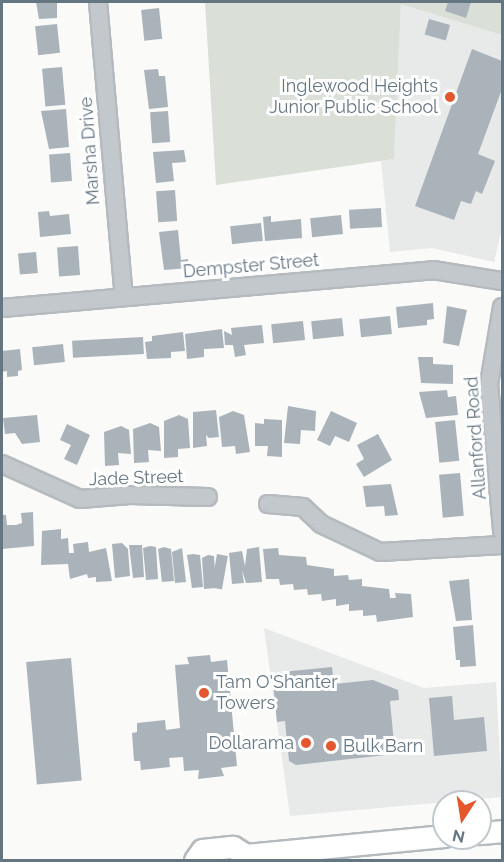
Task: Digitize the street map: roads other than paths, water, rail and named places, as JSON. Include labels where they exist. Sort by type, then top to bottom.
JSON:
[{"type":"main road","points":[[192,860],[202,850],[233,846],[245,858],[432,837]]},
{"type":"street","name":"Marsha Drive","points":[[98,2],[124,297]]},
{"type":"street","name":"Dempster Street","points":[[2,308],[433,270],[502,281]]},
{"type":"street","name":"Allanford Road","points":[[502,307],[489,384],[502,531]]},
{"type":"street","name":"Jade Street","points":[[2,464],[80,499],[130,495],[208,497]]},
{"type":"street","points":[[268,504],[303,507],[321,524],[380,552],[502,545]]},
{"type":"place","name":"Inglewood Heights Junior Public School","points":[[450,97]]},
{"type":"place","name":"Tam O'Shanter Towers","points":[[204,693]]},
{"type":"place","name":"Dollarama","points":[[306,743]]},
{"type":"place","name":"Bulk Barn","points":[[331,746]]}]
